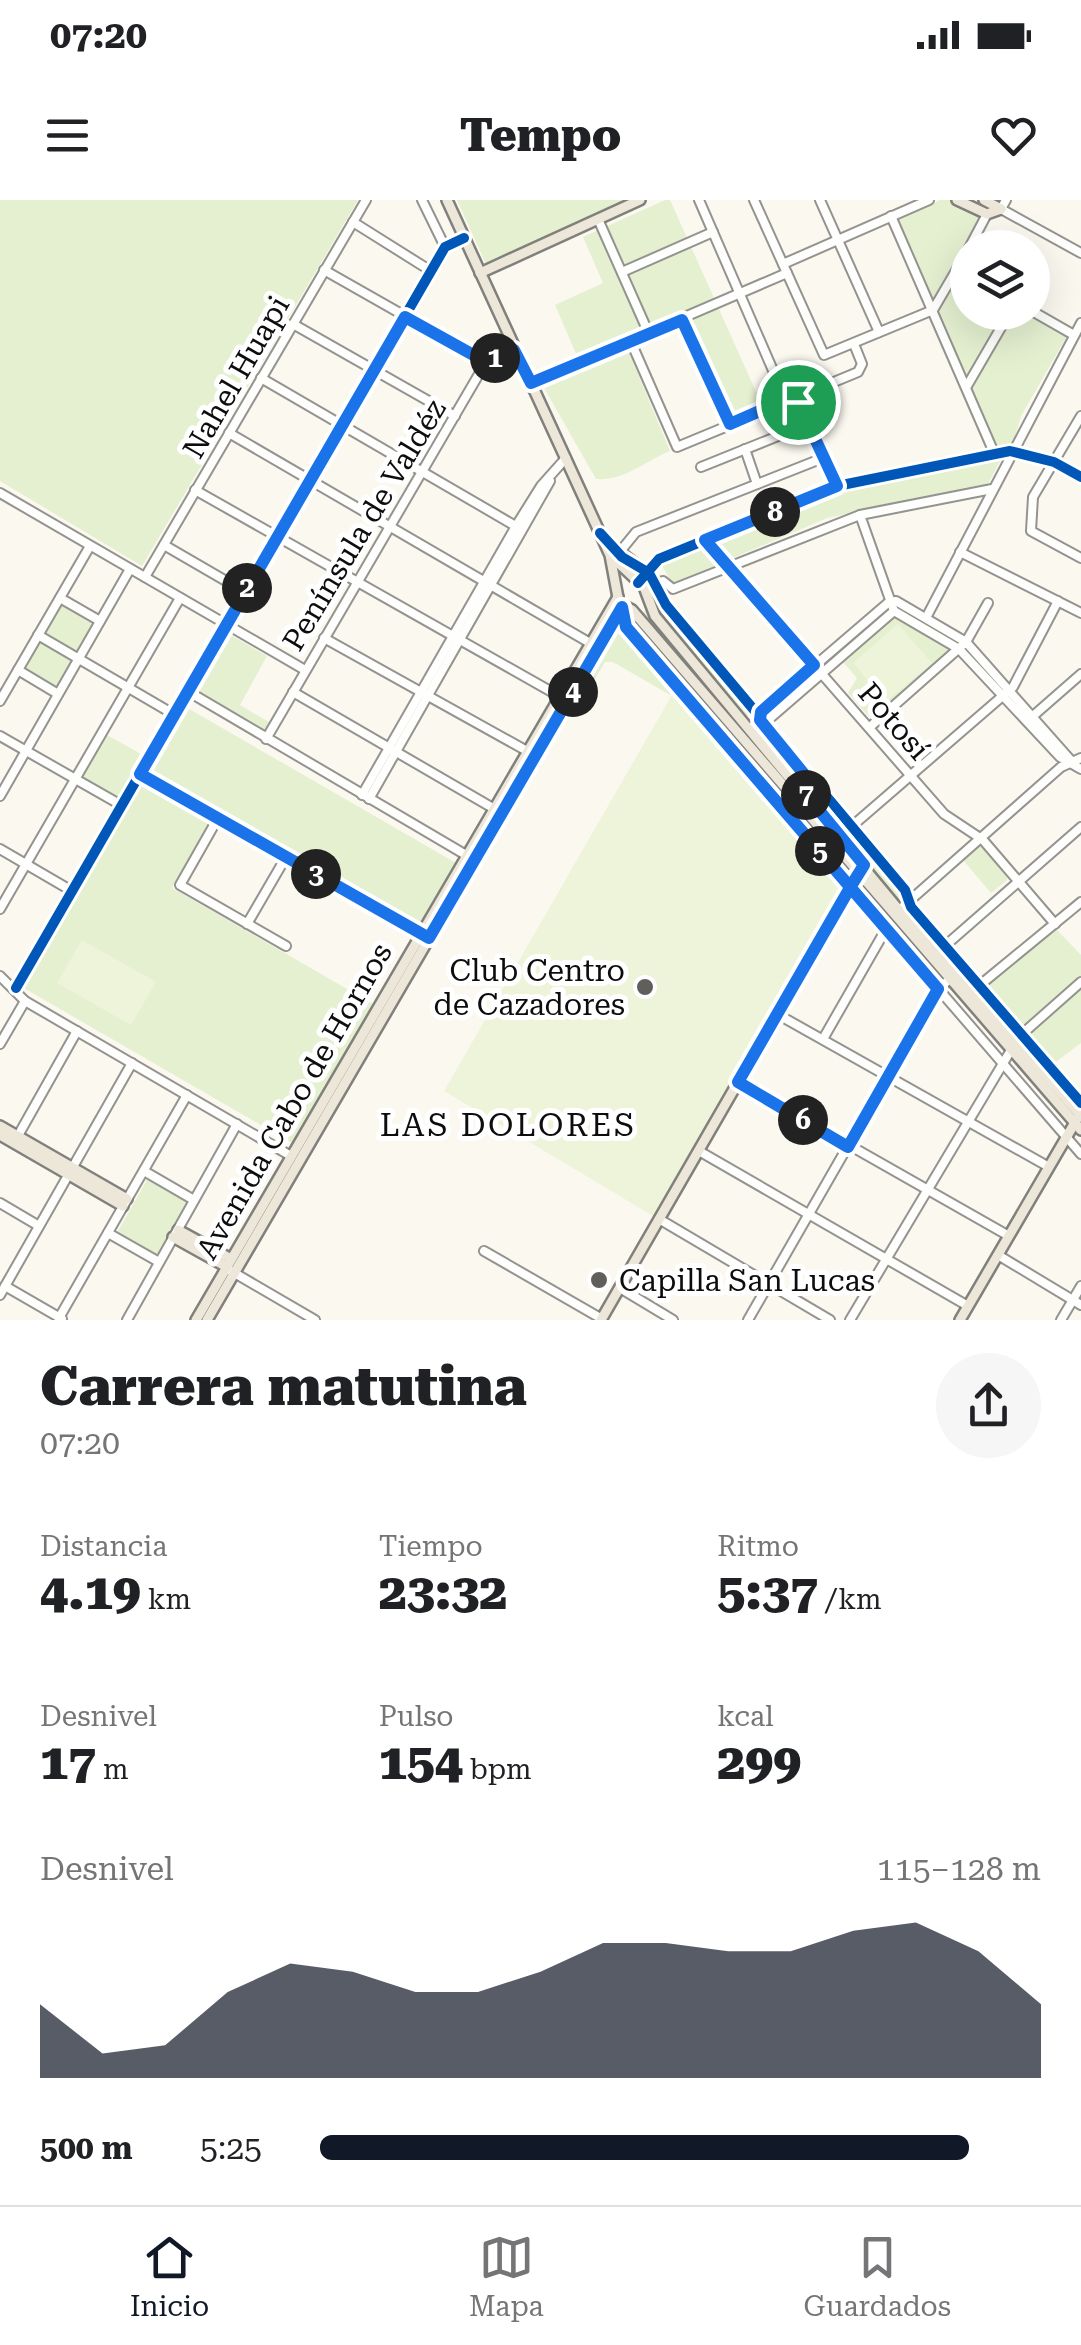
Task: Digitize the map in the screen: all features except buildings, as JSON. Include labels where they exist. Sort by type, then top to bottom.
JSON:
[{"type":"main road","points":[[447,200],[600,533],[643,584],[655,616],[864,865],[896,913],[1010,1050],[1078,1112]]},
{"type":"main road","points":[[480,273],[640,200]]},
{"type":"main road","points":[[957,200],[987,214],[1003,204]]},
{"type":"main road","points":[[984,200],[1003,204]]},
{"type":"main road","points":[[614,554],[624,603],[858,875],[1078,1112]]},
{"type":"main road","points":[[624,603],[643,584]]},
{"type":"main road","points":[[624,603],[649,600]]},
{"type":"main road","name":"Avenida Cabo de Hornos","points":[[208,1320],[229,1267],[291,1156],[425,936],[466,855],[498,811],[526,751],[590,642],[624,603]]},
{"type":"main road","name":"Avenida Cabo de Hornos","points":[[196,1320],[624,603]]},
{"type":"main road","points":[[602,1319],[864,865]]},
{"type":"main road","points":[[960,1320],[1078,1112]]},
{"type":"main road","points":[[0,1126],[16,1140],[125,1203]]},
{"type":"main road","points":[[0,1135],[16,1140]]},
{"type":"main road","points":[[175,1233],[229,1267]]},
{"type":"street","name":"Nahel Huapi","points":[[144,577],[366,200]]},
{"type":"street","points":[[422,200],[445,247]]},
{"type":"street","points":[[699,200],[778,382],[794,396],[837,486]]},
{"type":"street","points":[[754,200],[824,355],[933,310],[950,287]]},
{"type":"street","points":[[820,200],[879,332]]},
{"type":"street","points":[[531,383],[740,294],[838,240],[929,200]]},
{"type":"street","points":[[1003,204],[1081,253]]},
{"type":"street","points":[[978,230],[987,214]]},
{"type":"street","points":[[891,216],[995,454]]},
{"type":"street","points":[[598,219],[649,334]]},
{"type":"street","points":[[352,222],[431,271]]},
{"type":"street","points":[[622,272],[713,232]]},
{"type":"street","points":[[16,988],[445,247],[464,238]]},
{"type":"street","points":[[324,270],[486,362],[514,350]]},
{"type":"street","points":[[682,320],[730,424]]},
{"type":"street","points":[[1050,321],[1074,335]]},
{"type":"street","points":[[927,616],[1081,323]]},
{"type":"street","points":[[293,324],[455,416]]},
{"type":"street","points":[[966,386],[999,330]]},
{"type":"street","points":[[630,342],[676,447],[858,372],[862,364],[854,344]]},
{"type":"street","name":"Península de Valdéz","points":[[266,739],[486,362]]},
{"type":"street","points":[[261,378],[520,528]]},
{"type":"street","points":[[1081,416],[1034,497],[1030,531],[1081,558]]},
{"type":"street","points":[[700,467],[808,424]]},
{"type":"street","points":[[229,433],[590,642]]},
{"type":"street","points":[[745,449],[757,484]]},
{"type":"street","points":[[643,584],[660,560],[837,486],[995,454],[1054,462],[1081,478]]},
{"type":"street","points":[[365,797],[520,528],[566,458]]},
{"type":"street","points":[[649,572],[614,554],[636,532],[824,458]]},
{"type":"street","points":[[643,584],[663,581],[673,589],[860,515],[992,489]]},
{"type":"street","points":[[195,490],[559,696]]},
{"type":"street","points":[[0,493],[305,670]]},
{"type":"street","points":[[860,515],[894,612],[962,646]]},
{"type":"street","name":"Potosí","points":[[705,540],[944,814],[983,840],[1056,924]]},
{"type":"street","points":[[164,544],[245,592]]},
{"type":"street","points":[[0,701],[90,546]]},
{"type":"street","points":[[960,552],[1081,613]]},
{"type":"street","points":[[0,796],[130,569]]},
{"type":"street","points":[[643,584],[649,572]]},
{"type":"street","points":[[643,584],[666,605],[852,827],[911,899],[912,907],[1021,1034],[1078,1112]]},
{"type":"street","points":[[60,598],[100,622]]},
{"type":"street","points":[[0,909],[180,598]]},
{"type":"street","points":[[762,718],[761,712],[814,665],[888,602],[896,601],[927,616],[962,646],[1060,757],[1078,764]]},
{"type":"street","points":[[852,827],[1006,693],[1058,601]]},
{"type":"street","points":[[624,603],[626,627],[1081,1154]]},
{"type":"street","points":[[870,726],[962,646],[988,603]]},
{"type":"street","points":[[762,718],[768,720],[894,612]]},
{"type":"street","points":[[38,635],[175,715]]},
{"type":"street","points":[[324,638],[526,751]]},
{"type":"street","points":[[18,670],[58,694]]},
{"type":"street","points":[[1033,716],[1081,674]]},
{"type":"street","points":[[189,692],[466,855]]},
{"type":"street","points":[[293,692],[498,811]]},
{"type":"street","points":[[1006,693],[1078,764]]},
{"type":"street","points":[[750,729],[762,718]]},
{"type":"street","points":[[0,736],[121,805]]},
{"type":"street","points":[[896,913],[983,840],[1060,767],[1078,764]]},
{"type":"street","points":[[140,774],[425,936]]},
{"type":"street","points":[[804,774],[804,792]]},
{"type":"street","points":[[218,818],[180,884],[286,946]]},
{"type":"street","points":[[946,945],[1081,827]]},
{"type":"street","points":[[0,849],[72,890]]},
{"type":"street","points":[[247,924],[286,857]]},
{"type":"street","points":[[980,985],[1081,902]]},
{"type":"street","points":[[822,1040],[886,929]]},
{"type":"street","points":[[0,976],[25,1001],[291,1156]]},
{"type":"street","points":[[748,1320],[938,989],[950,979]]},
{"type":"street","points":[[1021,1034],[1081,982]]},
{"type":"street","points":[[0,1044],[25,1001]]},
{"type":"street","points":[[778,1014],[1049,1167]]},
{"type":"street","points":[[16,1140],[77,1032]]},
{"type":"street","points":[[850,1320],[1010,1050]]},
{"type":"street","points":[[132,1064],[3,1285],[61,1319],[187,1095]]},
{"type":"street","points":[[738,1082],[1009,1236]]},
{"type":"street","points":[[127,1320],[237,1124]]},
{"type":"street","points":[[698,1151],[968,1306]]},
{"type":"street","points":[[144,1170],[194,1200]]},
{"type":"street","points":[[0,1203],[39,1226]]},
{"type":"street","points":[[660,1219],[830,1320]]},
{"type":"street","points":[[108,1233],[159,1262]]},
{"type":"street","points":[[484,1251],[602,1319]]},
{"type":"street","points":[[998,1256],[1077,1303]]},
{"type":"street","points":[[229,1267],[315,1320]]},
{"type":"street","points":[[1061,1320],[1077,1303],[1081,1286]]},
{"type":"street","points":[[620,1288],[673,1320]]},
{"type":"green space","points":[[0,200],[358,200],[142,566],[0,481]]},
{"type":"green space","points":[[457,200],[623,200],[486,264]]},
{"type":"green space","points":[[670,200],[762,405],[733,418],[685,310],[578,358],[555,305],[603,283],[583,237]]},
{"type":"green space","points":[[940,200],[954,200],[984,214],[975,230],[950,230],[950,273],[933,303],[897,220]]},
{"type":"green space","points":[[950,287],[950,330],[1050,330],[1050,326],[1067,336],[1021,416],[1012,447],[993,454],[934,315]]},
{"type":"green space","points":[[628,350],[670,451],[625,474],[596,479],[543,386]]},
{"type":"green space","points":[[998,456],[1001,459],[987,486],[827,518],[672,584],[662,565],[772,514],[849,488]]},
{"type":"green space","points":[[656,593],[666,611],[750,713],[746,718],[660,617],[651,594]]},
{"type":"green space","points":[[62,603],[95,623],[77,653],[44,634]]},
{"type":"green space","points":[[648,607],[860,863],[854,868],[641,615]]},
{"type":"green space","points":[[893,617],[949,650],[872,720],[848,693],[857,678],[842,661]]},
{"type":"green space","points":[[638,622],[855,875],[849,882],[628,623]]},
{"type":"green space","points":[[898,624],[932,663],[886,702],[853,663]]},
{"type":"green space","points":[[616,630],[625,630],[675,686],[670,695],[613,662],[605,662],[582,701],[576,698]]},
{"type":"green space","points":[[227,633],[267,656],[240,705],[269,722],[265,733],[194,693]]},
{"type":"green space","points":[[40,640],[74,659],[56,689],[23,670]]},
{"type":"green space","name":"Club Centro de Cazadores","points":[[677,686],[848,883],[653,1216],[444,1091]]},
{"type":"green space","points":[[184,706],[456,863],[418,929],[215,812],[172,888],[373,1004],[292,1143],[22,987]]},
{"type":"green space","points":[[105,734],[143,755],[117,800],[80,778]]},
{"type":"green space","points":[[811,788],[899,892],[899,907],[807,791]]},
{"type":"green space","points":[[980,846],[1007,873],[1007,880],[991,893],[963,860]]},
{"type":"green space","points":[[862,884],[942,977],[937,986],[854,892]]},
{"type":"green space","points":[[1056,929],[1081,955],[1081,1043],[1053,1064],[982,988]]},
{"type":"green space","points":[[82,940],[156,982],[131,1025],[57,983]]},
{"type":"green space","points":[[148,1178],[190,1202],[158,1257],[117,1233]]},
{"type":"cycle path","points":[[16,988],[445,247],[464,238]]},
{"type":"cycle path","points":[[638,583],[659,559],[837,486],[1010,451],[1054,462],[1081,477]]},
{"type":"cycle path","points":[[600,533],[622,557],[649,573],[666,605],[905,890],[911,907],[1081,1103]]},
{"type":"place","name":"Club Centro de Cazadores","points":[[645,987]]},
{"type":"place","name":"Capilla San Lucas","points":[[599,1280]]},
{"type":"district","name":"LAS DOLORES","points":[[508,1125]]},
{"type":"route","points":[[798,402],[794,396],[730,424],[682,320],[531,383],[514,350],[486,362],[405,317],[140,774],[429,938],[622,607],[626,610],[626,627],[851,886],[938,989],[848,1147],[738,1082],[851,886],[864,865],[804,792],[804,774],[760,720],[764,717],[761,712],[814,665],[705,540],[837,486],[798,402]]}]
